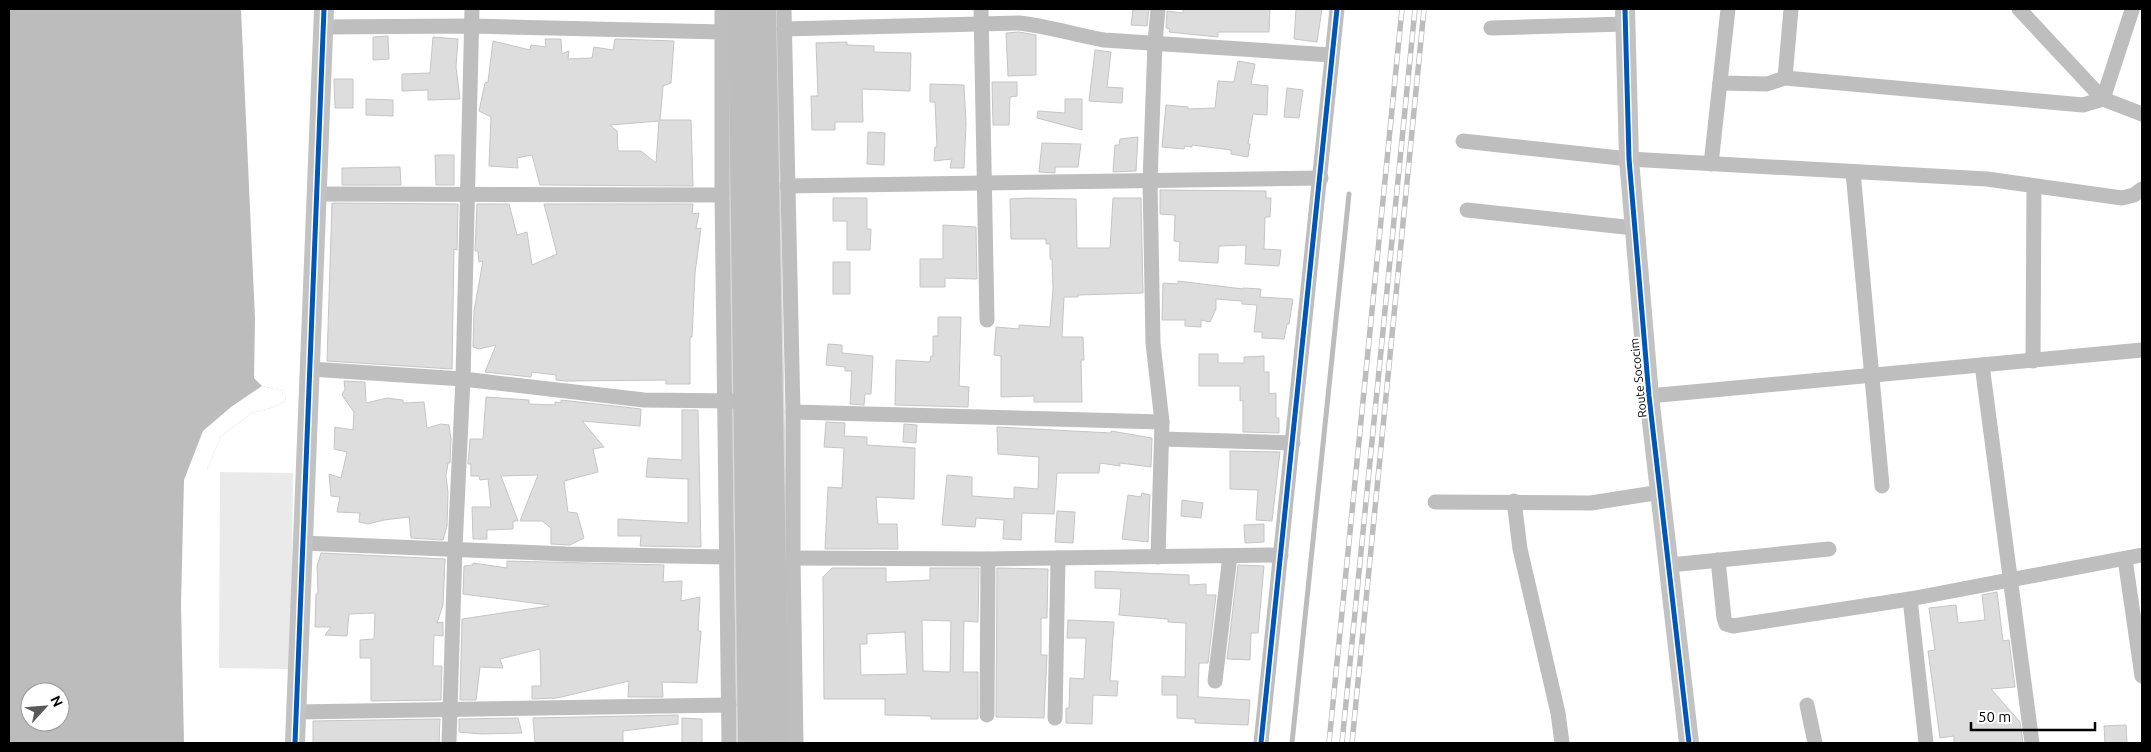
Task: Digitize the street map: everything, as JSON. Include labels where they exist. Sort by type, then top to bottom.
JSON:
[{"type":"highway","points":[[741,9],[735,401],[751,743]]},
{"type":"highway","points":[[763,9],[776,743]]},
{"type":"street","points":[[450,743],[455,548],[463,379],[472,9]]},
{"type":"street","points":[[722,9],[722,195],[735,401],[725,557],[729,743]]},
{"type":"street","points":[[784,9],[793,412],[796,743]]},
{"type":"street","points":[[1158,9],[1150,182],[1153,343],[1162,422],[1158,557]]},
{"type":"street","points":[[1262,743],[1337,9]]},
{"type":"street","points":[[1711,164],[1728,9]]},
{"type":"street","points":[[1785,78],[1791,9]]},
{"type":"street","points":[[2019,9],[2103,99],[2142,114]]},
{"type":"street","points":[[2103,99],[2132,10]]},
{"type":"street","points":[[784,29],[982,16],[1044,26],[1073,35],[1096,39],[1331,55]]},
{"type":"street","points":[[982,16],[987,320]]},
{"type":"street","points":[[1491,28],[1625,17]]},
{"type":"street","name":"Route Sococim","points":[[1625,17],[1629,159],[1634,228],[1649,396],[1670,565],[1689,743]]},
{"type":"street","points":[[296,743],[302,543],[318,194],[323,18],[471,26],[722,32]]},
{"type":"street","points":[[1720,83],[1767,84],[1785,78],[2083,105],[2103,99]]},
{"type":"street","points":[[1463,141],[1629,159],[1987,179],[2122,198],[2134,195],[2142,189]]},
{"type":"street","points":[[1853,172],[1882,486]]},
{"type":"street","points":[[787,186],[985,185],[1321,178]]},
{"type":"street","points":[[2033,361],[2034,187]]},
{"type":"street","points":[[318,194],[722,195]]},
{"type":"street","points":[[1467,210],[1634,228]]},
{"type":"street","points":[[1649,396],[2142,350]]},
{"type":"street","points":[[1982,365],[2032,743]]},
{"type":"street","points":[[310,369],[463,379],[644,400],[735,401]]},
{"type":"street","points":[[793,412],[1162,422]]},
{"type":"street","points":[[1162,439],[1293,443]]},
{"type":"street","points":[[1435,502],[1591,503],[1661,492]]},
{"type":"street","points":[[1514,502],[1520,549],[1556,704],[1562,743]]},
{"type":"street","points":[[302,543],[566,554],[725,557]]},
{"type":"street","points":[[1670,565],[1829,549]]},
{"type":"street","points":[[793,558],[988,559],[1281,555]]},
{"type":"street","points":[[1718,560],[1724,618],[1726,624],[1733,626],[1910,599],[2142,555]]},
{"type":"street","points":[[1215,681],[1230,556]]},
{"type":"street","points":[[1055,718],[1058,558]]},
{"type":"street","points":[[987,715],[988,559]]},
{"type":"street","points":[[2125,559],[2142,676]]},
{"type":"street","points":[[1910,599],[1926,743]]},
{"type":"street","points":[[296,712],[729,705]]},
{"type":"street","points":[[1807,705],[1815,743]]},
{"type":"shaded area","points":[[9,9],[241,9],[255,319],[254,378],[262,386],[283,391],[286,395],[285,401],[274,407],[252,413],[221,436],[207,469],[207,743],[9,743]]},
{"type":"shaded area","points":[[220,472],[293,473],[291,669],[219,668]]},
{"type":"pier","points":[[262,386],[283,391],[286,395],[285,401],[274,407],[252,413],[221,436],[207,469],[207,743],[184,743],[181,605],[184,480],[203,431],[231,407]]},
{"type":"building","points":[[1133,9],[1149,9],[1147,26],[1131,25]]},
{"type":"building","points":[[1183,9],[1270,9],[1269,32],[1218,32],[1218,37],[1169,32],[1170,29],[1166,28],[1167,11],[1183,13]]},
{"type":"building","points":[[1296,9],[1322,9],[1317,42],[1294,39]]},
{"type":"building","points":[[1019,32],[1036,35],[1036,75],[1008,76],[1006,33]]},
{"type":"building","points":[[388,36],[389,59],[373,60],[373,37]]},
{"type":"building","points":[[433,37],[458,39],[456,67],[460,99],[428,100],[428,90],[402,91],[402,74],[430,73]]},
{"type":"building","points":[[545,39],[561,39],[562,54],[569,51],[568,59],[592,58],[594,47],[613,50],[615,39],[674,41],[671,83],[663,86],[660,120],[691,120],[693,186],[540,185],[532,155],[517,158],[518,168],[489,166],[491,117],[479,111],[485,83],[488,82],[493,41],[530,50],[531,45],[546,47]],"holes":[[[659,121],[656,163],[641,151],[618,151],[617,131],[610,125]]]},
{"type":"building","points":[[847,42],[847,45],[874,46],[874,52],[911,53],[910,91],[862,89],[863,122],[835,122],[835,130],[812,130],[811,96],[818,96],[816,43]]},
{"type":"building","points":[[1095,50],[1111,52],[1107,87],[1123,88],[1122,103],[1089,101]]},
{"type":"building","points":[[1238,61],[1255,64],[1251,84],[1268,86],[1267,115],[1253,114],[1248,144],[1250,144],[1248,157],[1231,154],[1231,150],[1192,145],[1192,147],[1185,146],[1184,149],[1162,147],[1166,105],[1188,107],[1188,109],[1215,108],[1218,81],[1234,82]]},
{"type":"building","points":[[334,79],[353,79],[353,108],[335,108]]},
{"type":"building","points":[[992,82],[1017,82],[1017,96],[1010,97],[1009,125],[993,125]]},
{"type":"building","points":[[930,84],[964,85],[966,124],[964,168],[950,168],[952,159],[934,161],[935,147],[937,147],[935,102],[930,102]]},
{"type":"building","points":[[1287,88],[1303,90],[1299,118],[1284,117]]},
{"type":"building","points":[[366,99],[393,100],[393,116],[366,115]]},
{"type":"building","points":[[1065,99],[1082,99],[1082,130],[1037,118],[1038,111],[1065,113]]},
{"type":"building","points":[[868,132],[885,133],[884,165],[867,164]]},
{"type":"building","points":[[1138,137],[1136,171],[1113,172],[1115,145],[1119,145],[1120,139]]},
{"type":"building","points":[[1042,143],[1081,144],[1078,167],[1055,167],[1055,173],[1039,172]]},
{"type":"building","points":[[435,155],[454,155],[454,185],[436,185]]},
{"type":"building","points":[[400,167],[401,185],[342,185],[342,168]]},
{"type":"building","points":[[1160,190],[1266,191],[1266,198],[1271,198],[1270,217],[1265,217],[1264,249],[1281,250],[1279,266],[1245,264],[1246,245],[1219,246],[1218,263],[1179,261],[1180,242],[1174,241],[1175,215],[1160,214]]},
{"type":"building","points":[[833,198],[867,198],[867,229],[871,229],[870,250],[847,250],[847,221],[833,221]]},
{"type":"building","points":[[1113,198],[1141,198],[1143,293],[1064,297],[1062,337],[1083,337],[1084,360],[1081,360],[1082,402],[1034,402],[1034,396],[1001,397],[1001,356],[994,355],[996,327],[1019,329],[1019,325],[1050,327],[1053,288],[1050,244],[1046,244],[1046,239],[1011,239],[1010,199],[1076,199],[1077,248],[1110,248]]},
{"type":"building","points":[[332,203],[458,204],[457,250],[454,249],[452,369],[327,361]]},
{"type":"building","points":[[477,204],[509,204],[517,235],[527,232],[532,265],[557,254],[544,204],[693,204],[692,214],[699,213],[696,229],[701,228],[695,273],[692,337],[690,337],[690,384],[666,384],[666,380],[565,381],[556,380],[556,375],[532,372],[531,377],[485,372],[496,345],[479,349],[473,347],[474,311],[483,261],[479,262],[478,251],[475,251]]},
{"type":"building","points":[[943,225],[976,227],[977,279],[945,278],[945,287],[920,287],[920,259],[943,259]]},
{"type":"building","points":[[833,262],[850,262],[850,294],[833,294]]},
{"type":"building","points":[[1178,281],[1243,289],[1261,289],[1260,297],[1293,299],[1289,324],[1287,324],[1284,339],[1262,338],[1262,332],[1254,332],[1257,305],[1242,304],[1242,301],[1216,299],[1216,309],[1210,322],[1201,320],[1201,327],[1185,326],[1185,320],[1162,320],[1163,283],[1178,284]]},
{"type":"building","points":[[938,317],[961,317],[959,386],[969,387],[968,407],[895,405],[896,360],[930,362],[931,356],[933,356],[933,336],[938,336]]},
{"type":"building","points":[[828,344],[842,345],[842,353],[873,356],[871,394],[865,394],[864,405],[850,404],[852,371],[845,371],[845,367],[826,365]]},
{"type":"building","points":[[1199,354],[1218,354],[1218,363],[1244,363],[1244,357],[1264,356],[1264,372],[1269,372],[1269,394],[1276,393],[1276,418],[1279,418],[1279,433],[1243,432],[1243,400],[1240,401],[1240,386],[1199,386]]},
{"type":"building","points":[[344,381],[365,382],[366,403],[387,398],[403,400],[403,403],[424,402],[427,428],[441,424],[449,425],[451,439],[450,463],[448,463],[446,476],[448,492],[447,526],[443,540],[411,538],[409,517],[368,524],[359,522],[360,513],[337,512],[340,497],[331,496],[329,474],[341,478],[347,452],[334,449],[335,427],[353,430],[354,412],[342,395],[345,389]]},
{"type":"building","points":[[486,397],[529,400],[529,404],[555,405],[555,402],[561,403],[561,400],[641,409],[640,426],[582,421],[604,447],[593,449],[598,472],[564,481],[568,512],[577,513],[584,538],[570,545],[551,544],[551,528],[542,521],[520,521],[538,475],[501,476],[518,521],[513,521],[513,529],[487,530],[487,539],[473,539],[472,507],[491,507],[488,479],[480,480],[479,476],[471,476],[471,464],[468,464],[470,439],[483,439]]},
{"type":"building","points":[[682,410],[698,410],[701,547],[640,546],[641,536],[618,536],[618,519],[688,523],[688,479],[646,477],[648,458],[682,460]]},
{"type":"building","points":[[826,422],[845,423],[844,436],[867,437],[867,445],[915,448],[914,499],[876,497],[878,524],[897,524],[898,549],[825,549],[828,487],[842,488],[844,448],[824,447]]},
{"type":"building","points":[[904,424],[917,425],[916,443],[903,442]]},
{"type":"building","points":[[997,427],[1111,433],[1111,431],[1152,438],[1151,467],[1120,463],[1120,466],[1100,463],[1099,473],[1057,473],[1054,514],[1022,513],[1021,540],[1003,539],[1004,520],[976,518],[975,527],[942,525],[947,475],[972,477],[972,496],[1014,499],[1014,487],[1038,489],[1039,457],[998,454]]},
{"type":"building","points":[[1230,451],[1280,452],[1272,521],[1256,520],[1258,490],[1230,489]]},
{"type":"building","points":[[1142,493],[1150,495],[1148,542],[1122,539],[1128,495],[1141,497]]},
{"type":"building","points":[[1182,500],[1203,503],[1201,518],[1181,516]]},
{"type":"building","points":[[1057,511],[1075,512],[1073,543],[1055,542]]},
{"type":"building","points":[[1264,524],[1264,542],[1245,543],[1244,525]]},
{"type":"building","points":[[321,553],[445,559],[443,605],[437,623],[443,622],[443,636],[434,635],[433,666],[442,666],[441,700],[371,701],[371,658],[360,658],[360,640],[374,639],[375,613],[349,614],[347,636],[325,635],[331,627],[315,627],[316,594],[318,594],[317,566]]},
{"type":"building","points":[[507,561],[664,565],[663,582],[682,581],[681,601],[700,597],[698,631],[701,631],[697,683],[662,682],[663,697],[628,697],[629,681],[557,698],[532,699],[532,686],[541,686],[540,649],[500,659],[503,668],[480,667],[476,700],[460,700],[462,619],[549,606],[463,594],[464,566],[473,565],[473,563],[507,568]]},
{"type":"building","points":[[1238,565],[1264,566],[1258,633],[1251,633],[1250,660],[1227,659]]},
{"type":"building","points":[[832,568],[886,568],[886,582],[930,580],[930,568],[979,568],[978,622],[964,621],[963,672],[978,672],[978,719],[931,719],[931,716],[885,715],[885,699],[824,699],[823,577]],"holes":[[[922,620],[951,621],[950,672],[923,671]],[[905,632],[907,674],[861,675],[860,644],[867,644],[867,634]]]},
{"type":"building","points":[[997,568],[1048,569],[1047,618],[1041,618],[1041,655],[1047,655],[1044,718],[996,717]]},
{"type":"building","points":[[1095,571],[1189,575],[1189,585],[1206,584],[1206,595],[1216,595],[1208,663],[1199,663],[1198,697],[1250,700],[1248,725],[1195,723],[1195,719],[1177,718],[1177,695],[1162,695],[1162,676],[1185,677],[1186,623],[1168,622],[1168,619],[1119,615],[1121,589],[1095,588]]},
{"type":"building","points":[[1997,592],[2003,641],[2009,640],[2015,687],[1991,689],[2020,722],[2023,743],[1954,743],[1954,736],[1940,738],[1928,651],[1935,650],[1929,608],[1956,605],[1958,623],[1985,620],[1982,595]]},
{"type":"building","points":[[1068,620],[1114,622],[1110,681],[1118,681],[1117,696],[1093,695],[1092,724],[1066,723],[1066,708],[1069,708],[1070,678],[1084,679],[1086,638],[1067,638]]},
{"type":"building","points":[[678,715],[678,724],[623,731],[623,743],[535,743],[533,718]]},
{"type":"building","points":[[518,718],[522,733],[482,734],[459,732],[459,719]]},
{"type":"building","points":[[682,718],[702,719],[702,743],[682,743]]},
{"type":"building","points":[[440,719],[439,743],[313,743],[313,721]]},
{"type":"building","points":[[2126,725],[2127,743],[2105,743],[2104,726]]},
{"type":"waterway","points":[[1292,743],[1349,194]]},
{"type":"railway","points":[[1329,743],[1402,9]]},
{"type":"railway","points":[[1342,743],[1415,9]]},
{"type":"railway","points":[[1352,743],[1424,9]]},
{"type":"cycle path","points":[[295,743],[324,9]]},
{"type":"cycle path","points":[[1261,743],[1337,9]]},
{"type":"cycle path","points":[[1625,9],[1629,159],[1649,396],[1689,743]]}]
